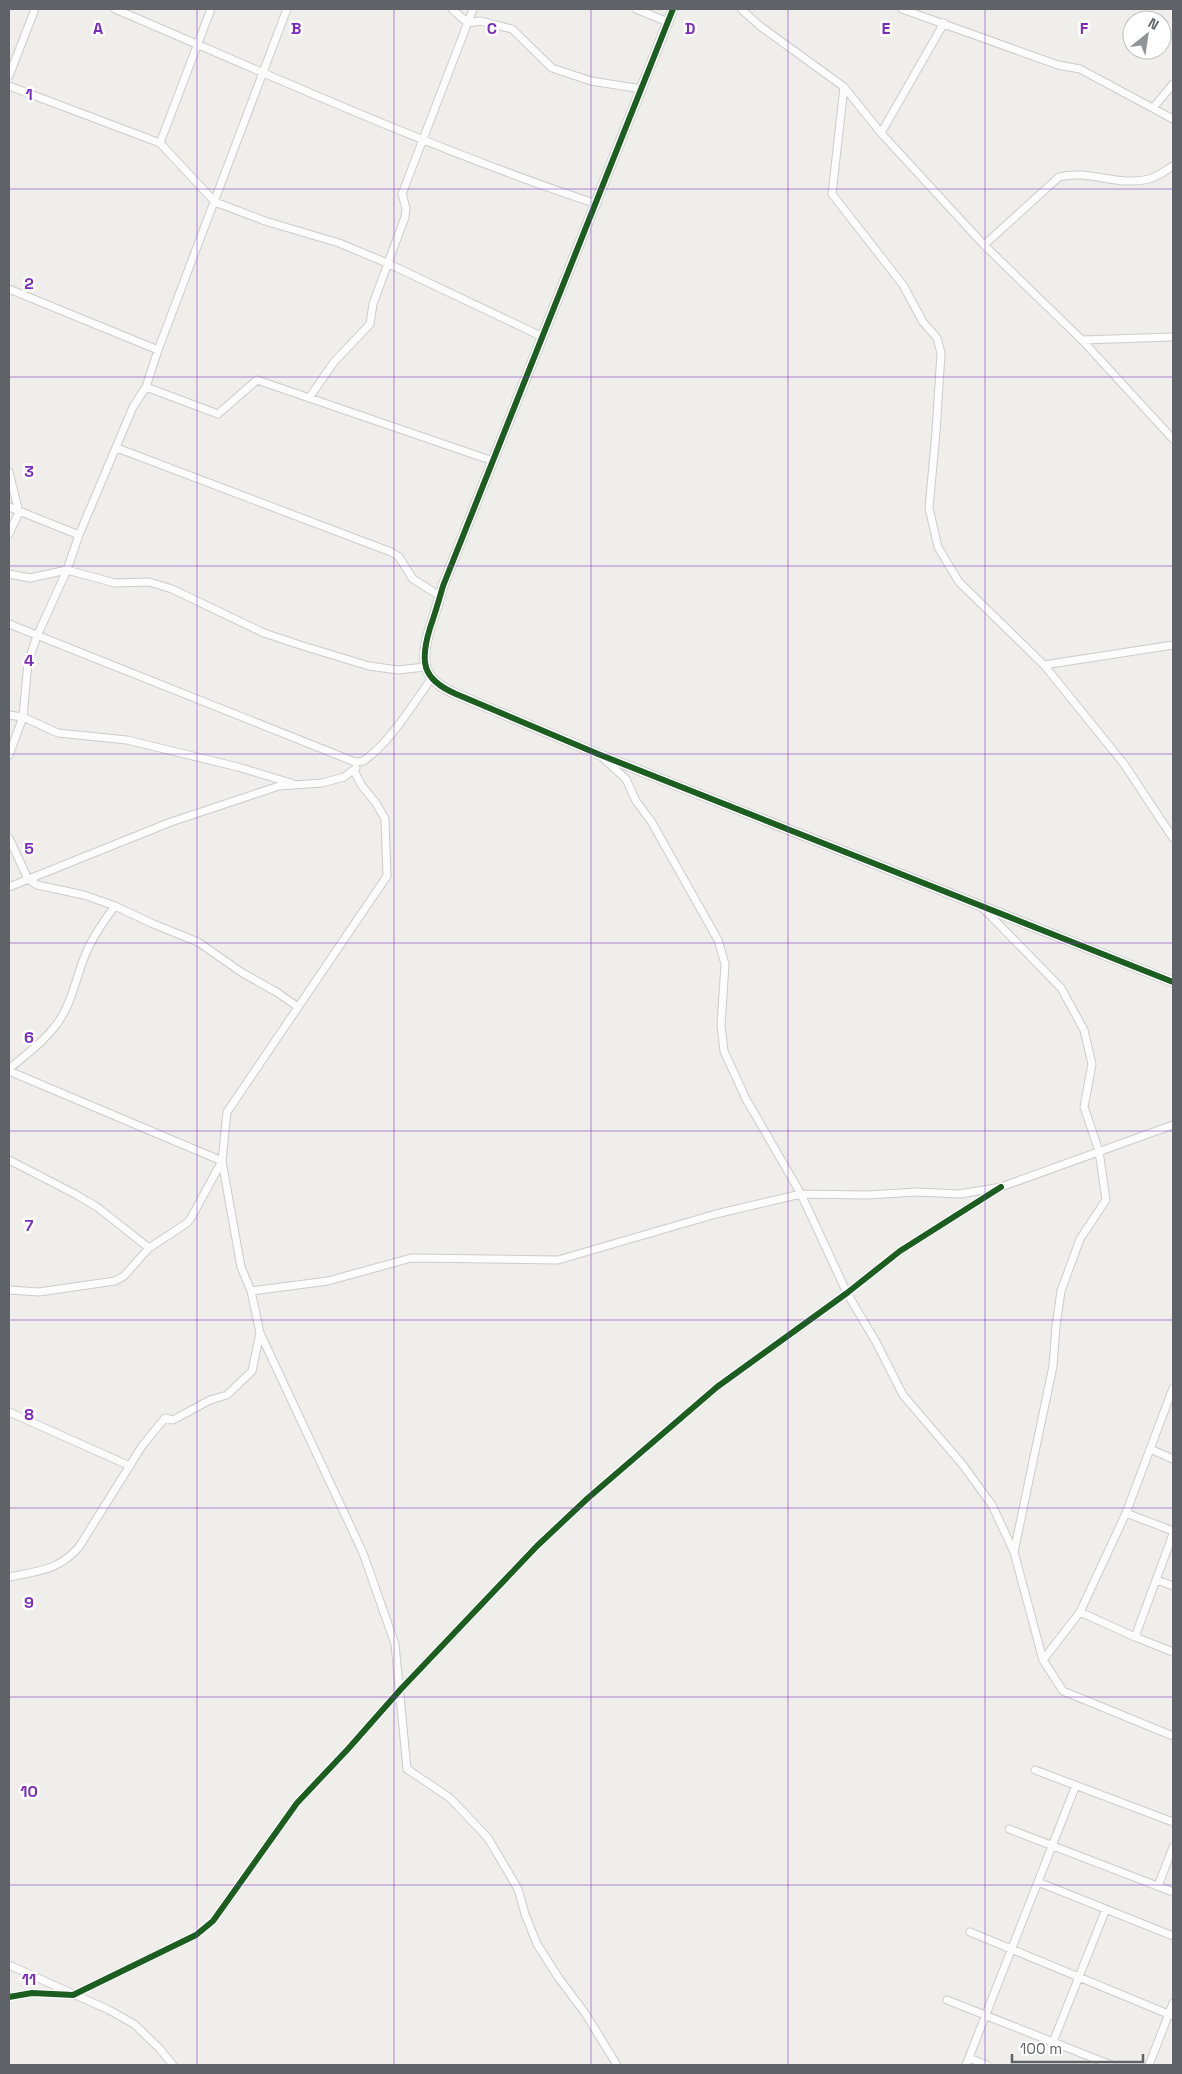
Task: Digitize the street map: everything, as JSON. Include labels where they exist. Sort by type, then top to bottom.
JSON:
[{"type":"street","points":[[9,76],[35,9]]},
{"type":"street","points":[[115,9],[423,141],[530,182],[596,204]]},
{"type":"street","points":[[160,143],[211,9]]},
{"type":"street","points":[[9,755],[23,717],[28,662],[37,636],[67,570],[133,407],[146,387],[158,350],[287,9]]},
{"type":"street","points":[[452,9],[468,23]]},
{"type":"street","points":[[309,398],[334,362],[370,324],[373,304],[387,262],[400,235],[405,217],[406,208],[402,201],[402,194],[473,9]]},
{"type":"street","points":[[636,9],[668,22]]},
{"type":"street","points":[[673,9],[440,596],[424,649],[424,667],[441,688],[598,754],[979,903],[1173,982]]},
{"type":"street","points":[[741,9],[760,26],[844,87],[881,134],[984,244],[1082,340],[1173,439]]},
{"type":"street","points":[[902,9],[1058,65],[1080,69],[1173,118]]},
{"type":"street","points":[[468,23],[480,21],[512,29],[552,68],[591,80],[642,90]]},
{"type":"street","points":[[881,134],[944,23]]},
{"type":"street","points":[[1153,108],[1173,84]]},
{"type":"street","points":[[9,86],[160,143],[215,202],[266,221],[339,243],[387,262],[544,337]]},
{"type":"street","points":[[844,87],[832,194],[903,285],[923,322],[937,338],[941,353],[929,508],[938,547],[959,582],[1044,664],[1124,764],[1173,838]]},
{"type":"street","points":[[984,244],[1059,177],[1071,174],[1122,182],[1150,179],[1173,166]]},
{"type":"street","points":[[9,289],[158,350]]},
{"type":"street","points":[[1082,340],[1173,337]]},
{"type":"street","points":[[146,387],[218,414],[257,380],[493,461]]},
{"type":"street","points":[[116,448],[391,552],[399,557],[413,579],[440,596]]},
{"type":"street","points":[[9,472],[19,512],[9,534]]},
{"type":"street","points":[[9,507],[80,535]]},
{"type":"street","points":[[9,574],[30,578],[67,570],[115,583],[149,582],[161,585],[264,633],[369,666],[398,670],[424,667]]},
{"type":"street","points":[[9,624],[322,750],[355,762],[362,762]]},
{"type":"street","points":[[1044,664],[1173,645]]},
{"type":"street","points":[[9,886],[171,822],[279,786],[322,783],[344,777],[354,771],[383,742],[432,679]]},
{"type":"street","points":[[9,715],[23,717],[58,733],[127,740],[238,767],[296,784]]},
{"type":"street","points":[[598,754],[626,779],[636,801],[651,821],[718,940],[725,964],[721,1025],[724,1051],[746,1100],[801,1194],[847,1293],[876,1342],[903,1395],[962,1464],[992,1504],[1014,1552],[1043,1660],[1063,1691],[1173,1736]]},
{"type":"street","points":[[354,771],[385,819],[387,876],[227,1112],[222,1161],[241,1267],[251,1291],[260,1333],[363,1553],[396,1644],[407,1769],[450,1798],[488,1838],[518,1889],[524,1914],[537,1944],[558,1977],[586,2013],[617,2065]]},
{"type":"street","points":[[9,838],[28,879],[37,885],[84,895],[198,942],[241,972],[298,1007]]},
{"type":"street","points":[[979,903],[1061,988],[1084,1030],[1092,1064],[1084,1106],[1099,1151],[1106,1200],[1080,1239],[1061,1291],[1053,1366],[1014,1552]]},
{"type":"street","points":[[114,906],[98,929],[87,951],[70,999],[56,1025],[36,1047],[9,1070],[222,1161]]},
{"type":"street","points":[[251,1291],[328,1282],[411,1258],[558,1260],[716,1214],[801,1194],[866,1195],[917,1192],[960,1194],[1001,1187],[1173,1125]]},
{"type":"street","points":[[9,1160],[97,1207],[149,1248]]},
{"type":"street","points":[[9,1290],[39,1292],[97,1285],[115,1281],[124,1276],[149,1248],[187,1223],[222,1161]]},
{"type":"street","points":[[9,1997],[32,1994],[73,1995],[196,1935],[213,1921],[297,1802],[348,1749],[400,1688],[537,1546],[588,1498],[717,1387],[847,1293],[900,1251],[1001,1187]]},
{"type":"street","points":[[9,1577],[53,1568],[68,1560],[79,1548],[152,1432],[165,1418],[173,1420],[210,1400],[227,1395],[252,1371],[260,1333]]},
{"type":"street","points":[[1043,1660],[1080,1612],[1126,1513],[1173,1388]]},
{"type":"street","points":[[9,1412],[130,1466]]},
{"type":"street","points":[[1150,1449],[1173,1459]]},
{"type":"street","points":[[1126,1513],[1173,1533],[1135,1637]]},
{"type":"street","points":[[1156,1580],[1173,1586]]},
{"type":"street","points":[[1080,1612],[1173,1652]]},
{"type":"street","points":[[1035,1770],[1173,1822]]},
{"type":"street","points":[[987,2065],[967,2062],[1076,1785]]},
{"type":"street","points":[[1009,1830],[1173,1892]]},
{"type":"street","points":[[1158,1886],[1173,1847]]},
{"type":"street","points":[[1038,1882],[1173,1936]]},
{"type":"street","points":[[1053,2042],[1106,1909]]},
{"type":"street","points":[[970,1932],[1171,2016]]},
{"type":"street","points":[[9,1965],[109,2010],[134,2024],[159,2048],[172,2065]]},
{"type":"street","points":[[947,2000],[1111,2065]]},
{"type":"street","points":[[1148,2065],[1171,2016],[1173,2003]]},
{"type":"cycle path","points":[[673,9],[443,586],[427,640],[425,650],[426,668],[436,682],[444,688],[598,754],[1173,982]]},
{"type":"cycle path","points":[[9,1997],[32,1993],[73,1995],[196,1935],[213,1921],[297,1803],[401,1689],[537,1546],[588,1498],[717,1387],[847,1293],[900,1251],[1001,1187]]}]
